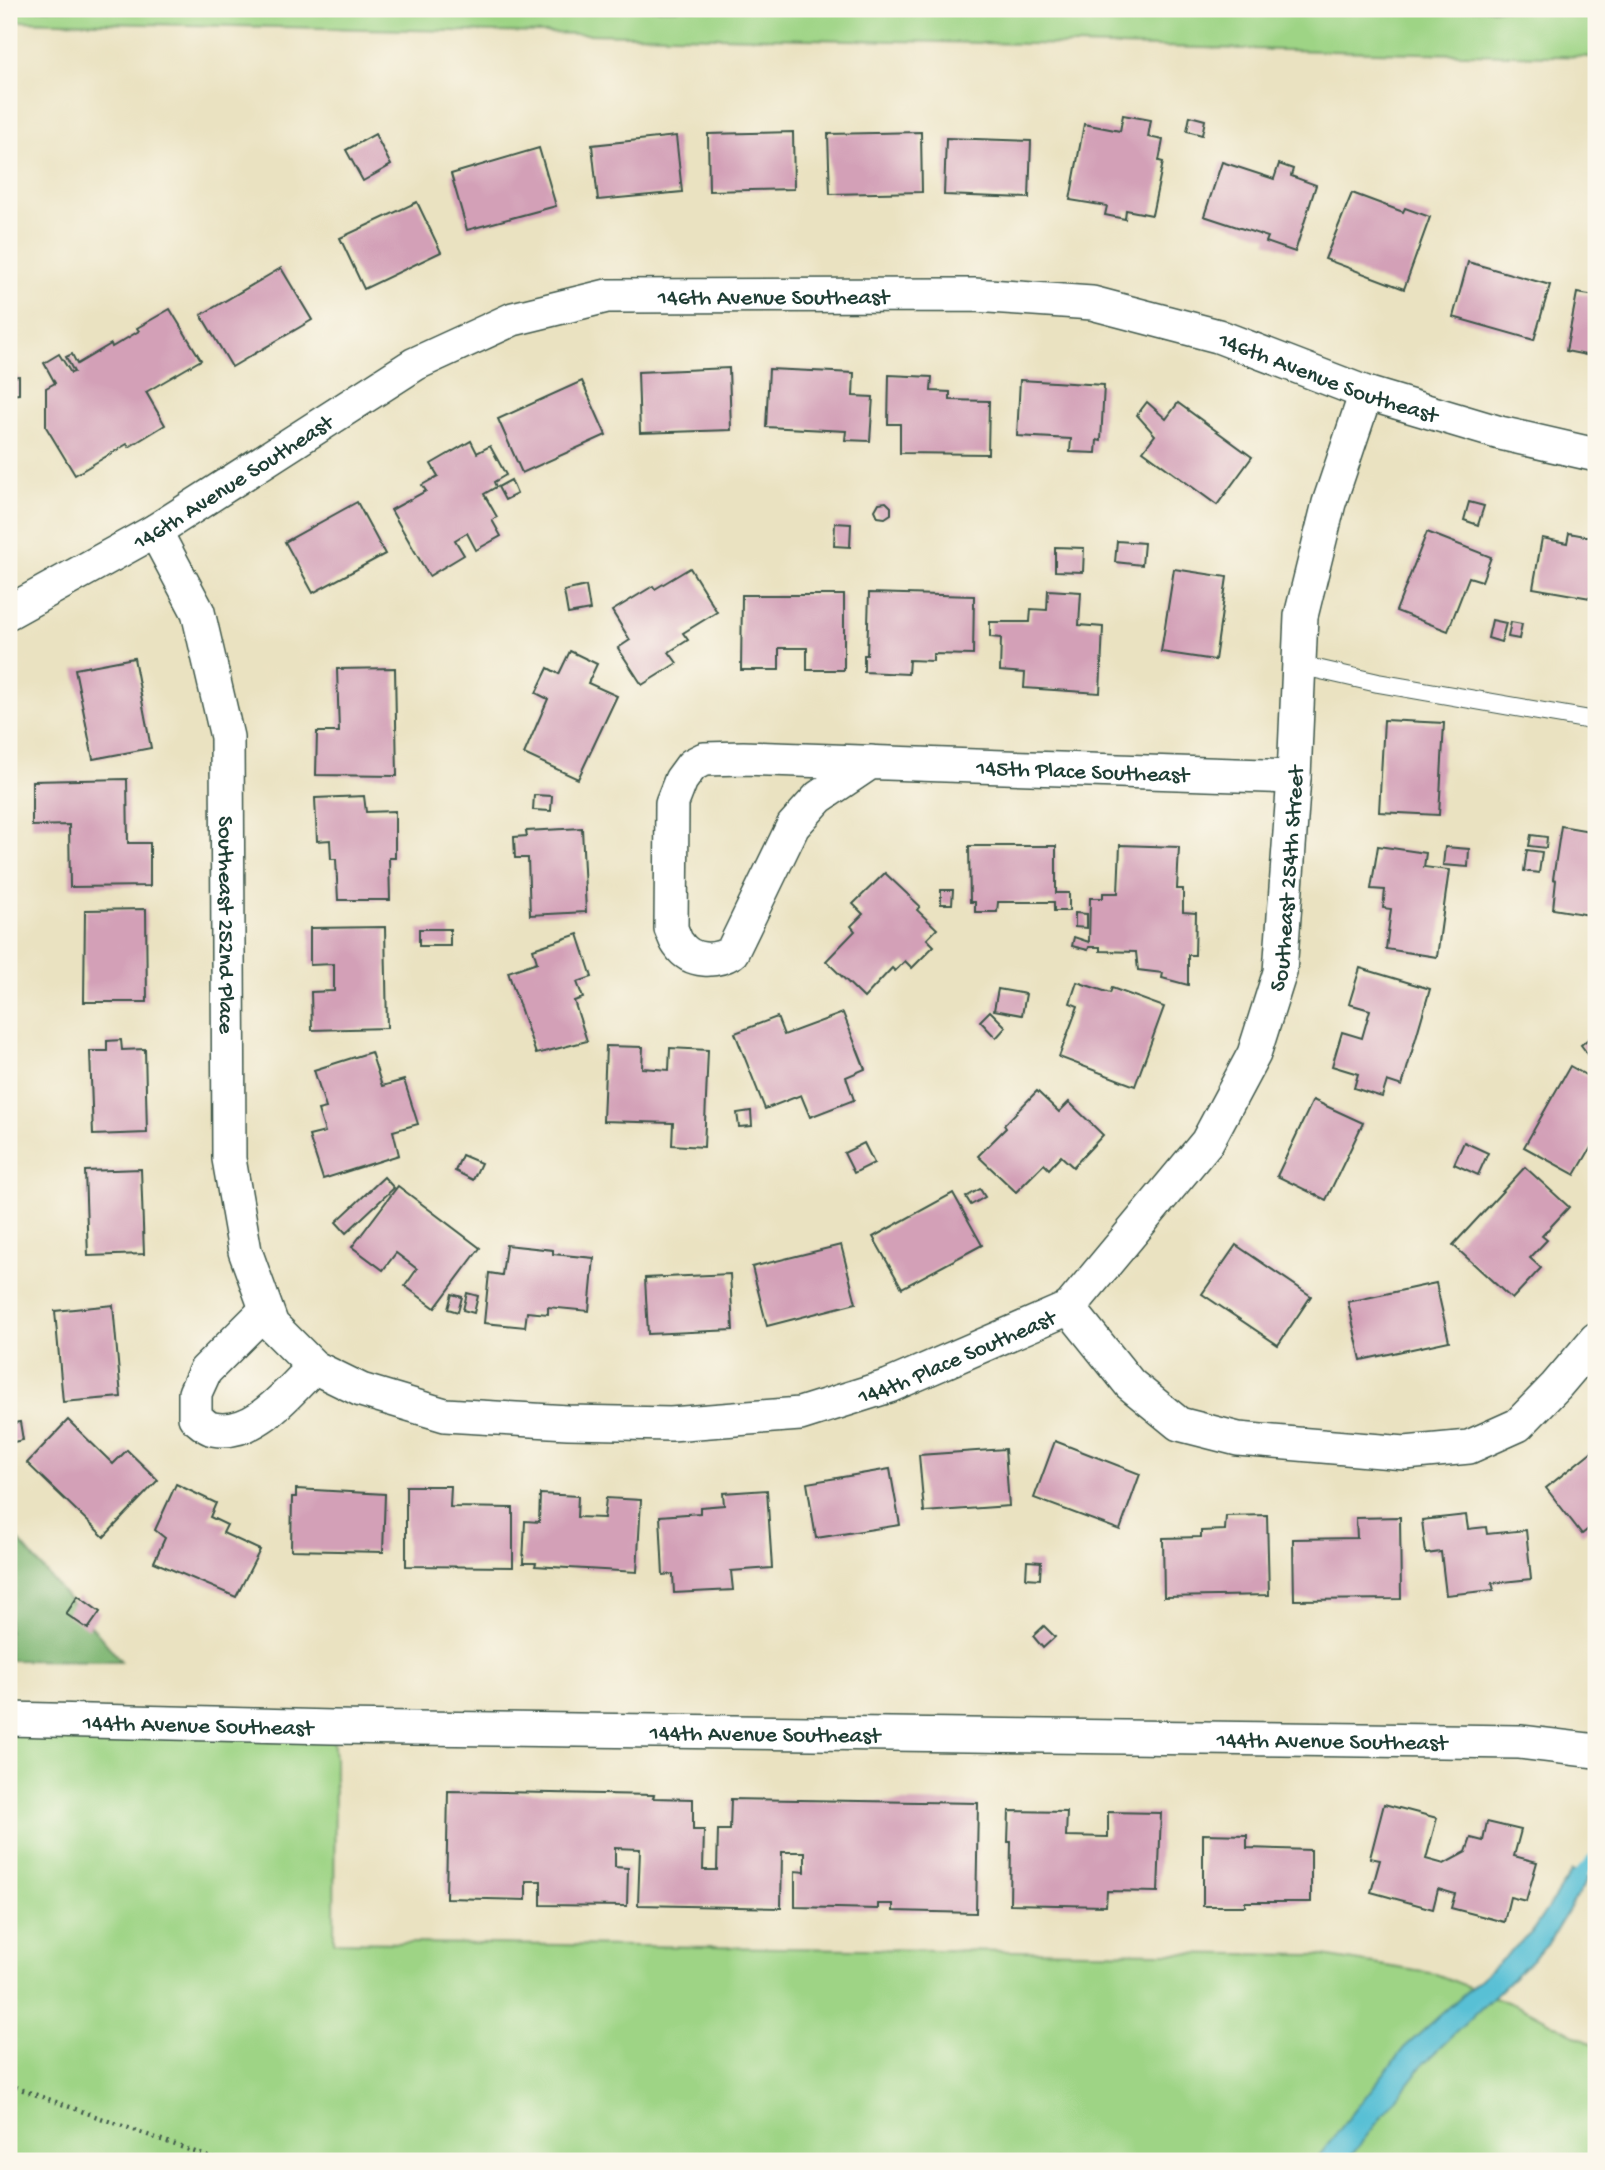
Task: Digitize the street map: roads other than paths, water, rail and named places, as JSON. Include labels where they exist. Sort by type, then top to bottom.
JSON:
[{"type":"street","name":"146th Avenue Southeast","points":[[9,612],[155,531],[415,364],[513,319],[607,296],[974,295],[1093,303],[1217,336],[1366,393],[1500,433],[1596,455]]},
{"type":"street","name":"Southeast 254th Street","points":[[1069,1308],[1207,1142],[1254,1054],[1280,972],[1294,777],[1301,616],[1326,516],[1366,393]]},
{"type":"street","name":"Southeast 252nd Place","points":[[155,531],[198,612],[226,737],[229,1159],[245,1251],[269,1317]]},
{"type":"street","name":"145th Place Southeast","points":[[871,762],[818,797],[793,826],[732,952],[720,960],[693,957],[679,946],[671,929],[672,803],[681,780],[692,765],[704,759],[743,758],[871,762],[1294,777]]},
{"type":"street","name":"144th Place Southeast","points":[[269,1317],[314,1367],[361,1391],[445,1415],[568,1422],[671,1424],[800,1414],[889,1386],[1069,1308],[1130,1384],[1179,1424],[1238,1439],[1405,1452],[1469,1447],[1518,1425],[1596,1339]]},
{"type":"street","points":[[269,1317],[205,1371],[195,1393],[195,1417],[211,1429],[232,1429],[258,1420],[314,1367]]},
{"type":"street","name":"144th Avenue Southeast","points":[[9,1719],[332,1727],[1520,1742],[1596,1751]]},
{"type":"lane","points":[[1299,665],[1378,683],[1596,721]]},
{"type":"water","points":[[1572,1871],[1588,1878],[1547,1945],[1424,2063],[1347,2161],[1315,2161],[1404,2048],[1531,1933]]},
{"type":"waterway","points":[[1572,1888],[1596,1857]]}]
